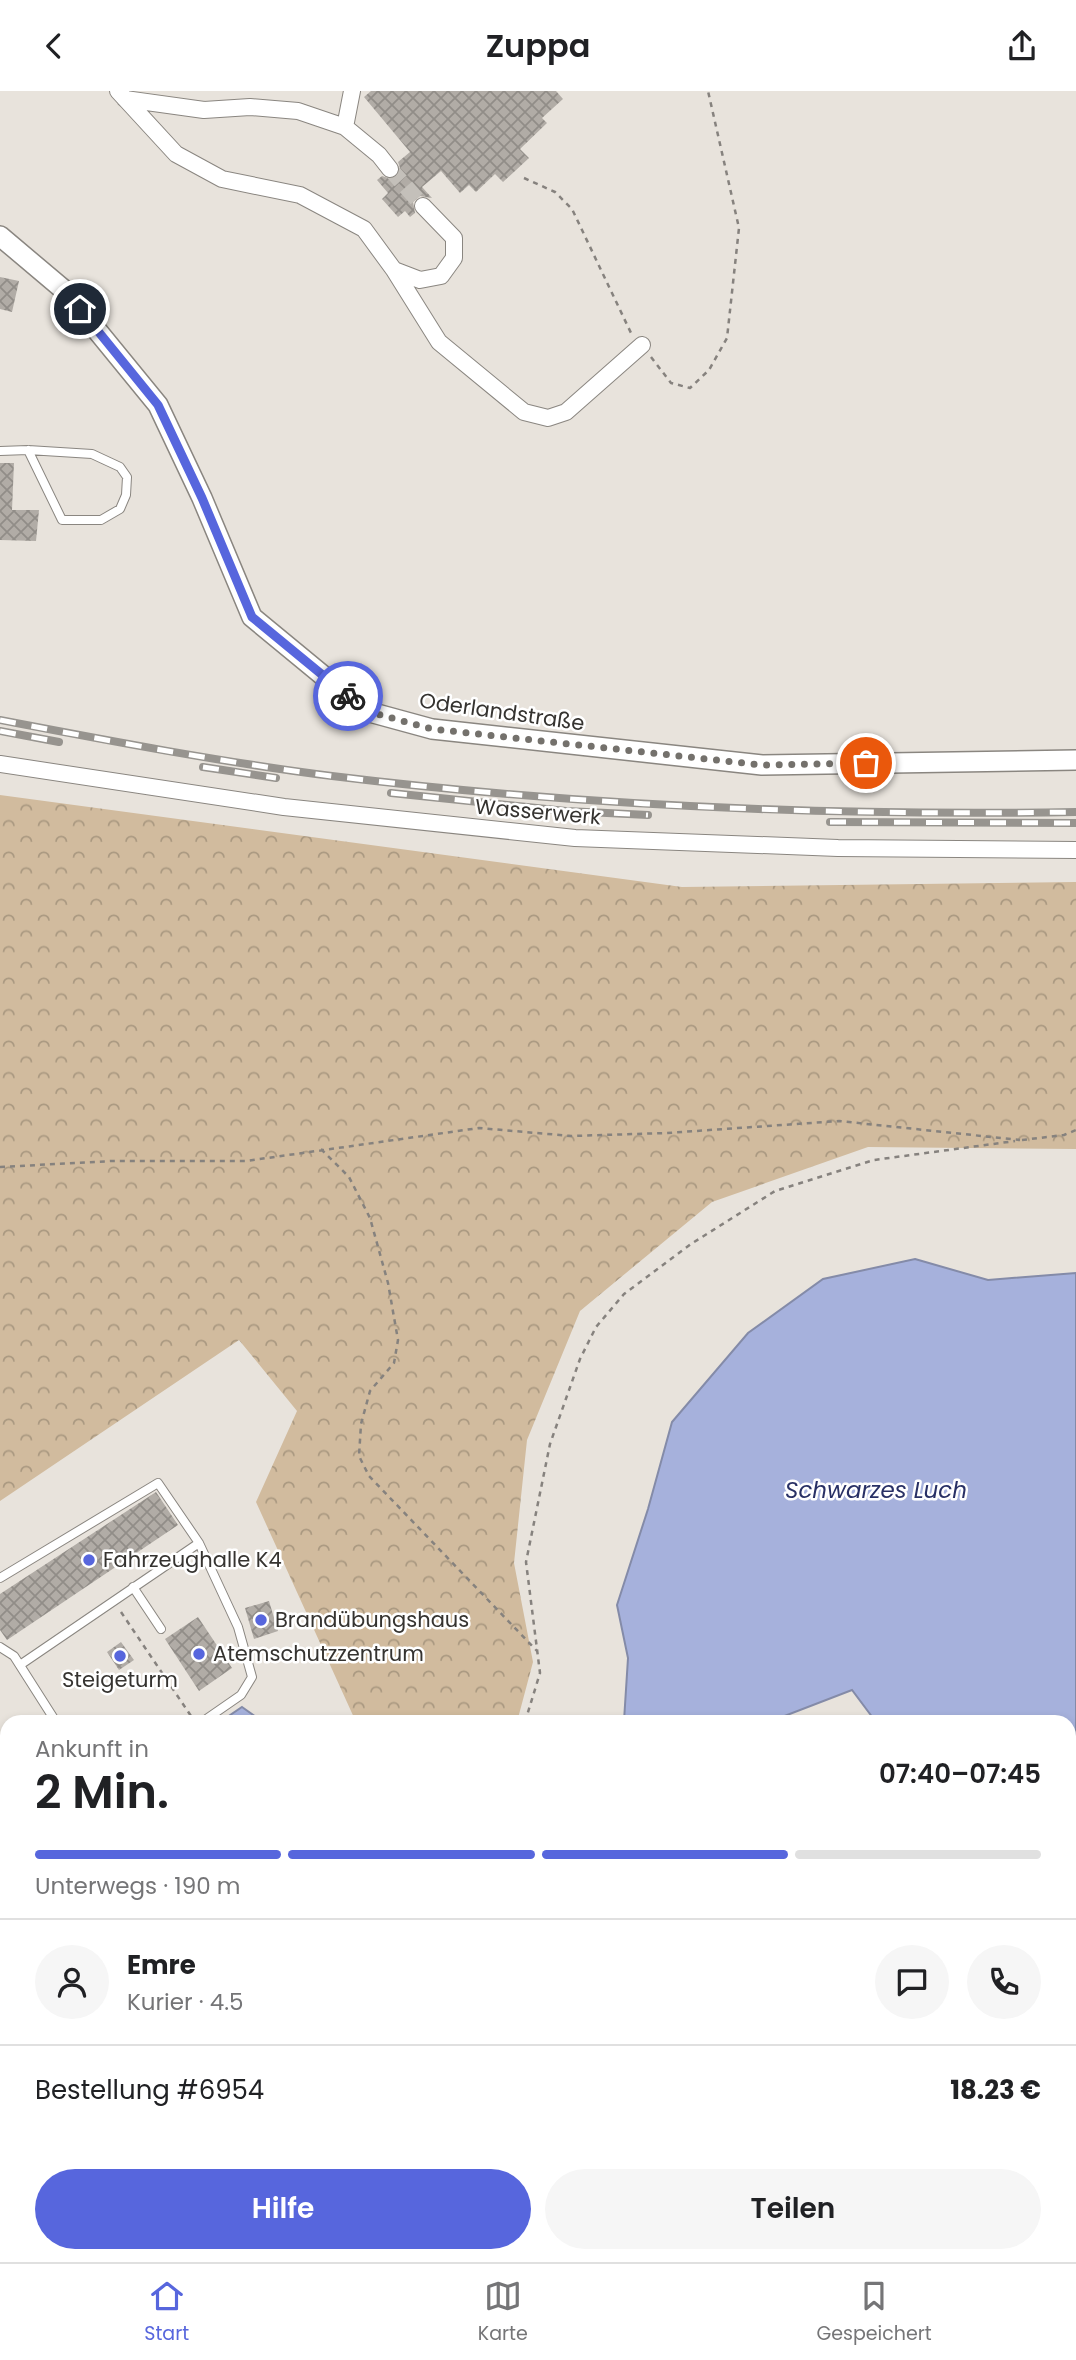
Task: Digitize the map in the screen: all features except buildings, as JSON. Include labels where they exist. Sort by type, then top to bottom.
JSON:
[{"type":"street","points":[[345,127],[352,91]]},
{"type":"street","points":[[121,95],[204,110],[250,107],[298,111],[345,127],[379,155],[390,169]]},
{"type":"street","points":[[121,95],[176,154],[222,179],[300,195],[364,229],[394,269],[439,342],[524,412],[548,418],[566,412],[642,345]]},
{"type":"street","points":[[394,269],[420,280],[441,276],[454,258],[454,238],[423,206]]},
{"type":"street","name":"Oderlandstraße","points":[[0,236],[64,290],[158,405],[202,498],[252,617],[366,711],[432,729],[762,765],[1076,760]]},
{"type":"street","name":"Wasserwerk","points":[[0,764],[284,807],[575,838],[838,849],[1076,850]]},
{"type":"lane","points":[[0,451],[28,450],[92,454],[120,467],[127,477],[126,495],[120,509],[101,520],[62,520],[28,450]]},
{"type":"lane","points":[[0,1578],[158,1483],[199,1543],[238,1627],[252,1677],[241,1695],[212,1715]]},
{"type":"lane","points":[[20,1665],[199,1543]]},
{"type":"lane","points":[[133,1587],[161,1629]]},
{"type":"lane","points":[[0,1646],[14,1656],[52,1715]]},
{"type":"path","points":[[524,178],[555,192],[572,209],[631,333],[671,383],[690,388],[709,370],[727,338],[739,228],[708,91]]},
{"type":"path","points":[[0,1167],[112,1161],[246,1161],[480,1129],[571,1136],[667,1133],[839,1121],[1020,1140]]},
{"type":"path","points":[[526,1715],[540,1673],[526,1562],[550,1444],[580,1359],[596,1327],[624,1294],[691,1244],[775,1191],[874,1160],[1064,1135],[1076,1130]]},
{"type":"path","points":[[321,1149],[349,1177],[370,1217],[388,1283],[398,1340],[394,1363],[370,1391],[361,1424],[359,1456],[369,1476],[538,1653]]},
{"type":"path","points":[[113,1600],[190,1715]]},
{"type":"green space","points":[[0,795],[682,887],[1076,882],[1076,1149],[868,1147],[712,1202],[580,1311],[527,1440],[514,1563],[533,1662],[519,1715],[353,1715],[256,1502],[297,1411],[239,1340],[0,1501]]},
{"type":"water","name":"Schwarzes Luch","points":[[915,1259],[988,1280],[1076,1273],[1076,1715],[871,1715],[852,1690],[787,1715],[624,1715],[628,1658],[617,1605],[672,1422],[748,1333],[823,1279]]},
{"type":"water","points":[[242,1707],[253,1715],[230,1715]]},
{"type":"tunnel","points":[[390,169],[423,206]]},
{"type":"railway","points":[[0,720],[166,751],[290,770],[517,795],[796,810],[1076,812]]},
{"type":"railway","points":[[0,731],[59,742]]},
{"type":"railway","points":[[203,767],[276,778]]},
{"type":"railway","points":[[391,793],[566,811],[648,815]]},
{"type":"railway","points":[[830,822],[1076,823]]},
{"type":"way so far","points":[[348,696],[366,711],[432,729],[762,765],[866,763]]},
{"type":"place","name":"Fahrzeughalle K4","points":[[89,1560]]},
{"type":"place","name":"Brandübungshaus","points":[[261,1620]]},
{"type":"place","name":"Atemschutzzentrum","points":[[199,1654]]},
{"type":"place","name":"Steigeturm","points":[[120,1656]]},
{"type":"route","points":[[80,309],[158,405],[202,498],[252,617],[348,696]]}]
